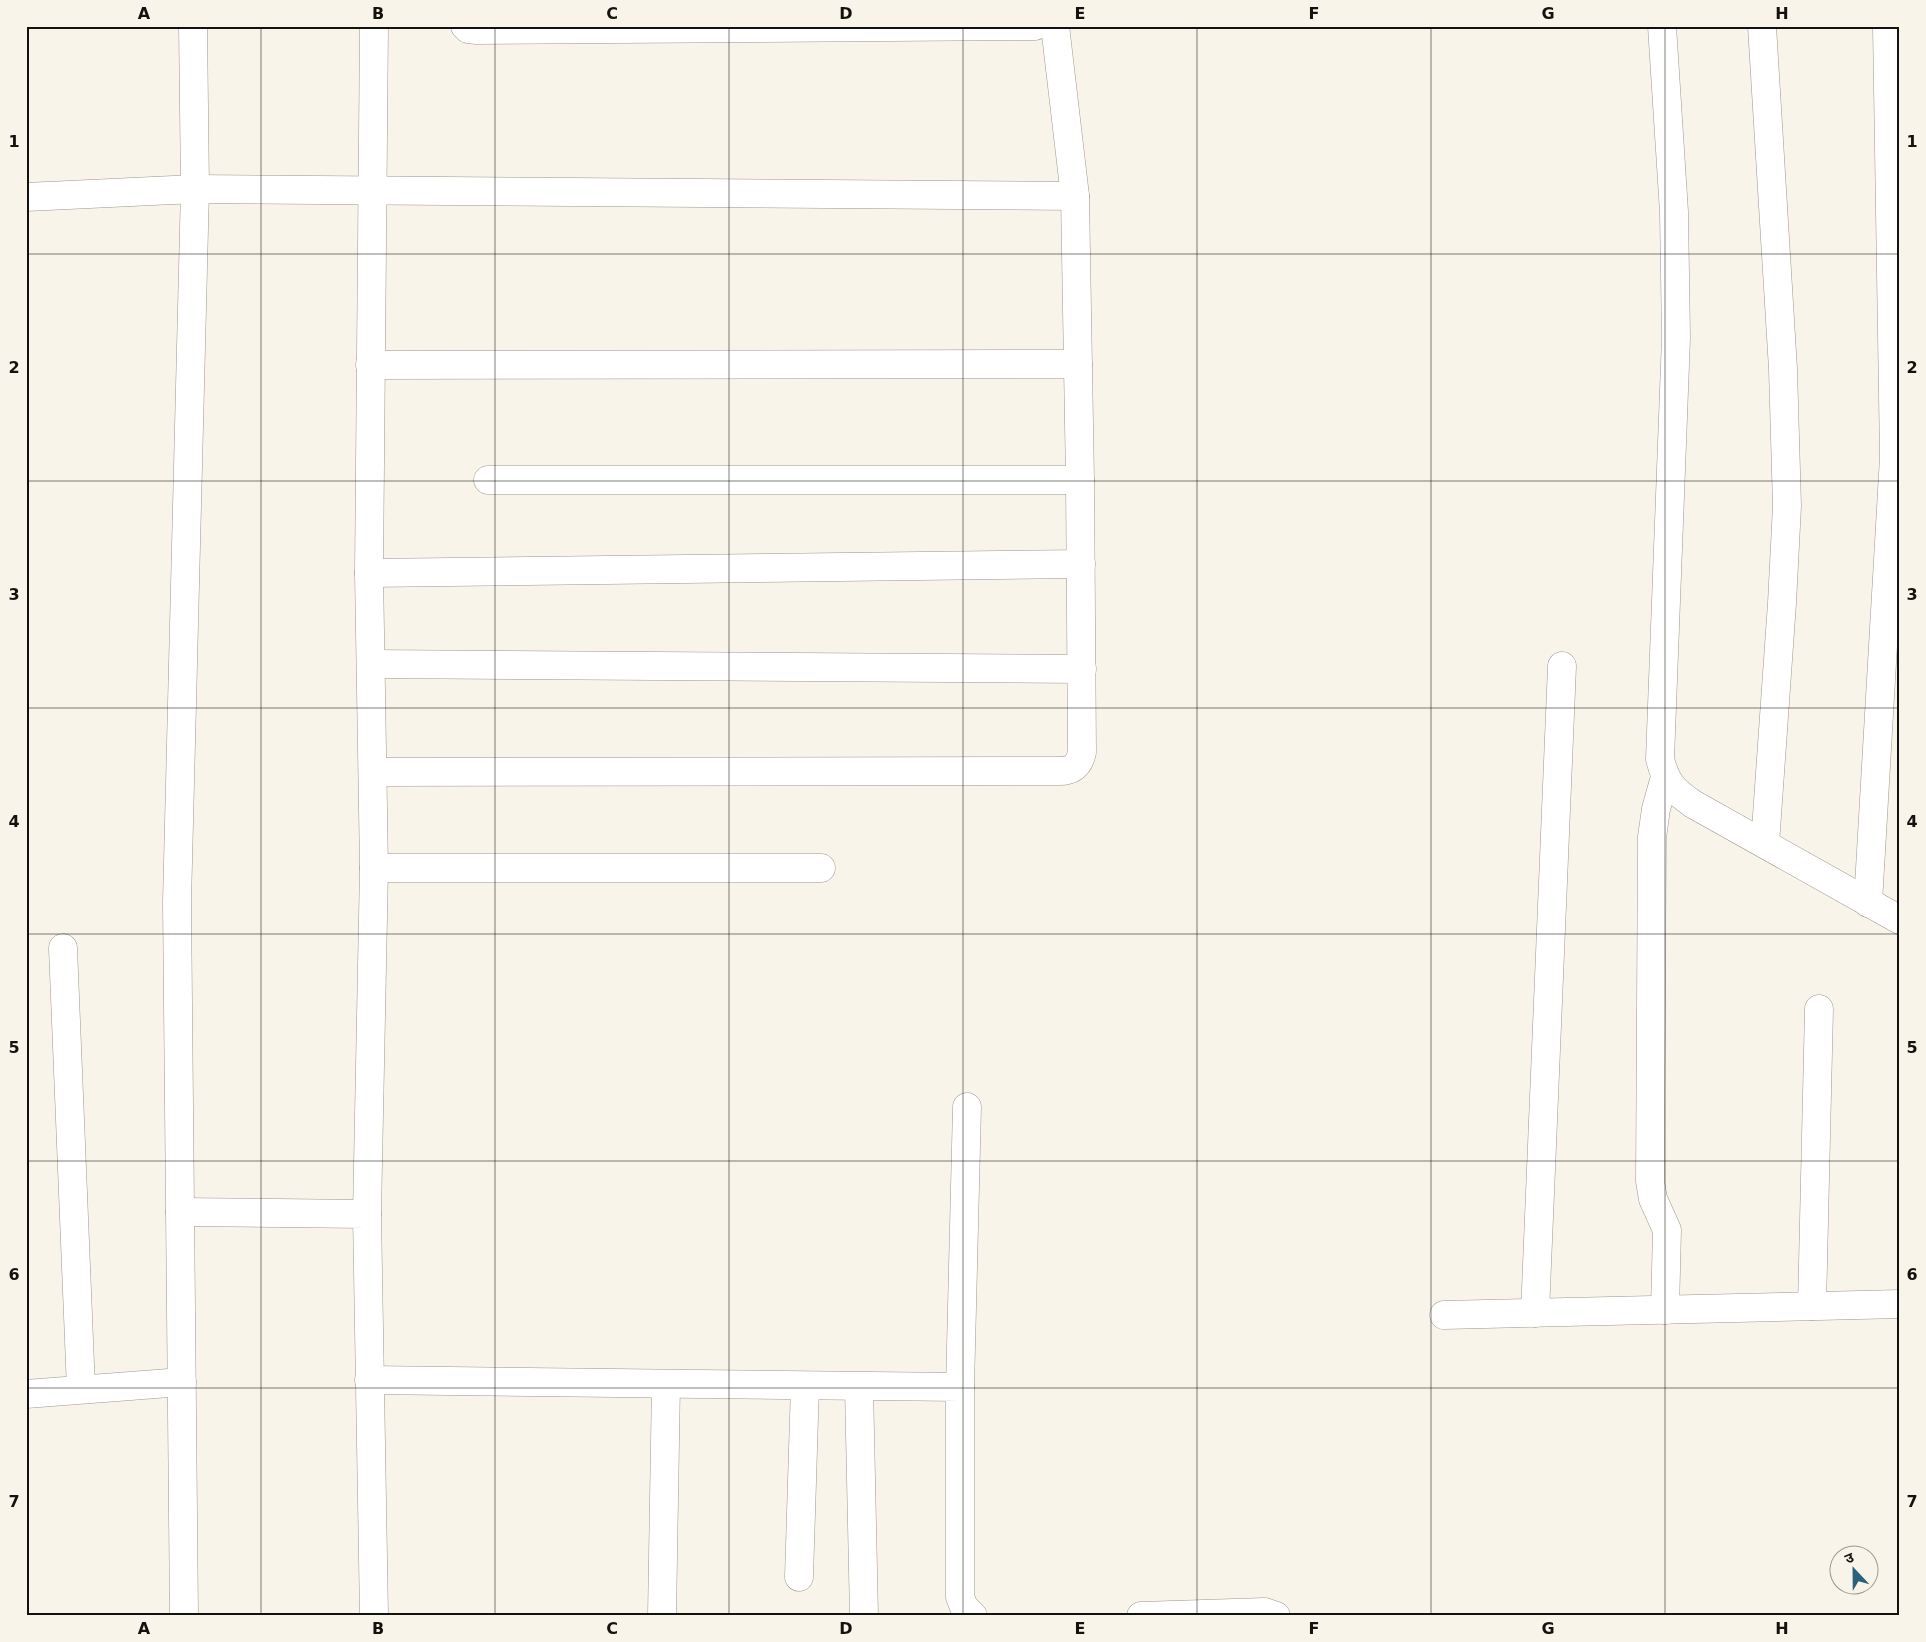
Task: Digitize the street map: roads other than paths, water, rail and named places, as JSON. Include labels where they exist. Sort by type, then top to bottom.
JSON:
[{"type":"street","points":[[184,1616],[177,902],[195,189],[193,26]]},
{"type":"street","points":[[374,26],[369,573],[374,868],[367,1214],[374,1616]]},
{"type":"street","points":[[465,26],[468,29],[477,30],[1034,26]]},
{"type":"street","points":[[373,772],[1070,771],[1079,763],[1082,752],[1082,669],[1075,196],[1055,26]]},
{"type":"street","points":[[1662,26],[1674,212],[1676,338],[1660,759],[1664,777],[1676,792],[1693,804],[1900,920]]},
{"type":"street","points":[[1762,26],[1777,262],[1787,506],[1782,603],[1764,844]]},
{"type":"street","points":[[1868,903],[1894,457],[1887,26]]},
{"type":"street","points":[[26,197],[195,189],[1075,196]]},
{"type":"street","points":[[370,364],[1078,364]]},
{"type":"street","points":[[488,480],[1080,480]]},
{"type":"street","points":[[369,573],[1081,564]]},
{"type":"street","points":[[370,664],[1082,669]]},
{"type":"street","points":[[1535,1313],[1562,666]]},
{"type":"street","points":[[1664,777],[1656,809],[1652,837],[1650,1181],[1653,1199],[1667,1230],[1665,1310]]},
{"type":"street","points":[[374,868],[821,868]]},
{"type":"street","points":[[63,948],[81,1388]]},
{"type":"street","points":[[1812,1306],[1819,1009]]},
{"type":"street","points":[[967,1107],[960,1387],[960,1597],[964,1607],[973,1616]]},
{"type":"street","points":[[180,1212],[367,1214]]},
{"type":"street","points":[[1444,1315],[1900,1304]]},
{"type":"street","points":[[369,1380],[960,1387]]},
{"type":"street","points":[[26,1394],[81,1388],[182,1382]]},
{"type":"street","points":[[662,1616],[666,1384]]},
{"type":"street","points":[[798,1578],[804,1386]]},
{"type":"street","points":[[859,1386],[864,1616]]},
{"type":"street","points":[[1141,1616],[1265,1612],[1276,1616]]}]
